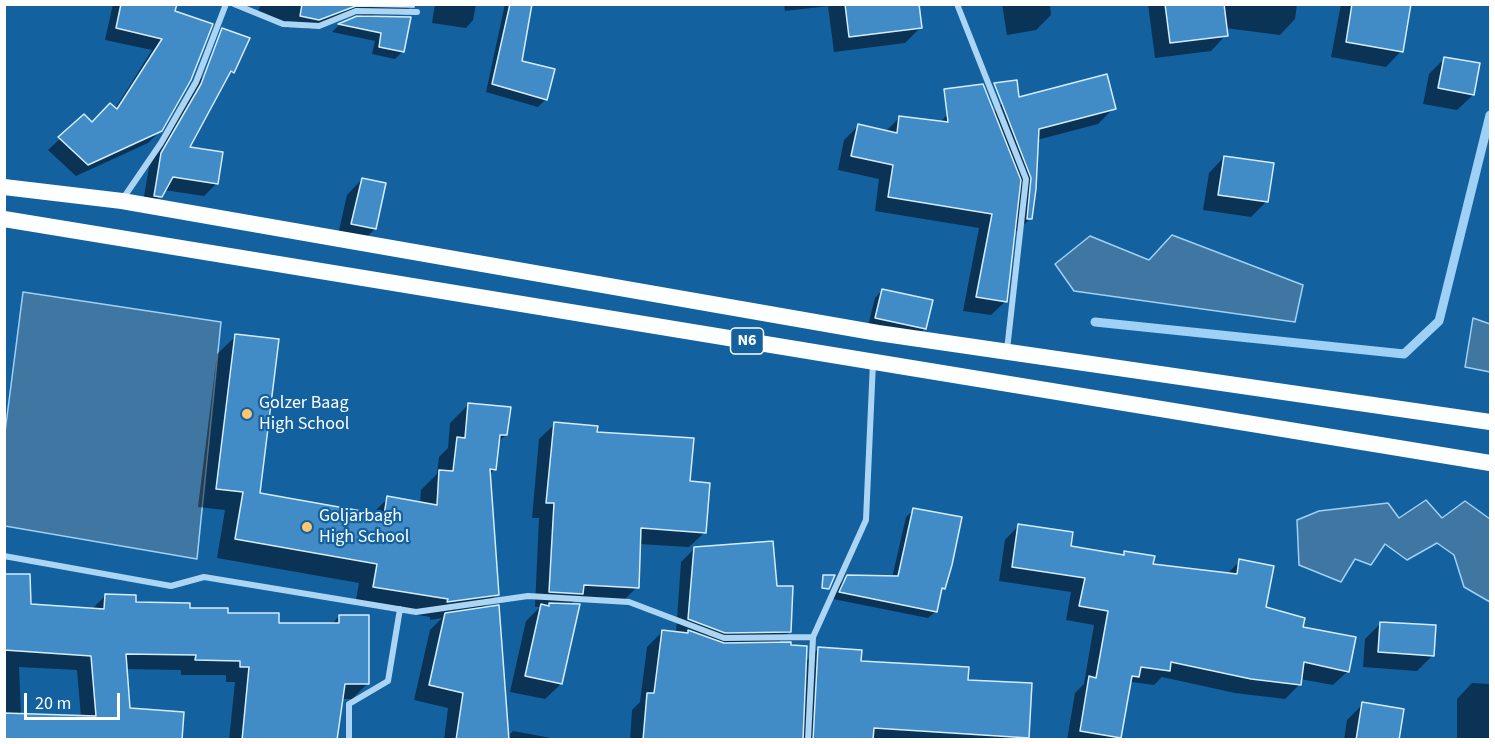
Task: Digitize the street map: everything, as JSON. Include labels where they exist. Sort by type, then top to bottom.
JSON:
[{"type":"highway","name":"N6","points":[[4,186],[122,201],[1006,353],[1491,422]]},
{"type":"highway","name":"N6","points":[[4,219],[1491,463]]},
{"type":"street","points":[[122,201],[161,143],[196,82],[226,4]]},
{"type":"street","points":[[234,4],[283,24],[319,26],[356,10],[417,12]]},
{"type":"street","points":[[957,4],[1026,179],[1006,353]]},
{"type":"street","points":[[808,740],[813,637],[866,520],[873,362]]},
{"type":"street","points":[[4,556],[171,586],[204,577],[416,612],[528,596],[629,602],[724,638],[813,637]]},
{"type":"street","points":[[349,740],[349,704],[388,681],[400,609]]},
{"type":"water","points":[[1172,235],[1303,285],[1295,322],[1074,291],[1055,264],[1090,236],[1149,260]]},
{"type":"water","points":[[23,292],[221,322],[197,559],[5,526],[5,432]]},
{"type":"water","points":[[1473,318],[1490,324],[1490,372],[1465,367]]},
{"type":"water","points":[[1426,500],[1442,518],[1465,501],[1490,519],[1490,602],[1464,587],[1454,555],[1437,543],[1407,560],[1385,544],[1371,565],[1355,559],[1341,582],[1299,565],[1297,520],[1319,511],[1388,503],[1399,518]]},
{"type":"building","points":[[121,4],[177,4],[175,11],[213,24],[191,80],[162,131],[88,165],[58,137],[84,114],[92,122],[110,103],[117,109],[162,39],[116,28]]},
{"type":"building","points":[[302,4],[414,4],[414,7],[356,6],[319,20],[300,16]]},
{"type":"building","points":[[510,4],[532,4],[522,61],[555,69],[547,100],[492,84]]},
{"type":"building","points":[[845,4],[919,4],[922,28],[849,37]]},
{"type":"building","points":[[1165,4],[1224,4],[1228,36],[1170,43]]},
{"type":"building","points":[[1352,4],[1411,4],[1403,52],[1346,42]]},
{"type":"building","points":[[357,16],[411,17],[404,52],[379,47],[381,33],[338,24]]},
{"type":"building","points":[[222,28],[250,38],[234,73],[231,71],[190,147],[223,152],[218,184],[173,177],[162,197],[154,196],[161,153],[201,84]]},
{"type":"building","points":[[1444,57],[1480,63],[1474,95],[1438,88]]},
{"type":"building","points":[[1107,74],[1116,109],[1039,129],[1032,219],[1027,219],[1031,178],[994,83],[1017,80],[1019,97]]},
{"type":"building","points":[[983,84],[1021,180],[1007,302],[976,297],[992,214],[888,197],[893,165],[851,156],[858,124],[897,133],[899,116],[948,122],[944,89]]},
{"type":"building","points":[[1224,156],[1274,163],[1268,202],[1218,195]]},
{"type":"building","points":[[362,178],[386,183],[376,229],[351,224]]},
{"type":"building","points":[[882,289],[933,300],[926,329],[875,318]]},
{"type":"building","points":[[235,334],[279,339],[260,493],[384,515],[387,496],[437,505],[439,470],[453,471],[457,437],[465,438],[468,403],[511,407],[507,435],[500,435],[496,470],[490,469],[499,595],[447,602],[448,599],[373,587],[377,564],[235,539],[243,492],[216,489]]},
{"type":"building","points":[[554,422],[598,426],[597,432],[694,438],[690,481],[710,483],[706,533],[641,528],[639,588],[584,585],[583,594],[549,592],[554,503],[546,503]]},
{"type":"building","points":[[913,508],[962,517],[952,565],[945,589],[942,588],[937,612],[839,592],[847,575],[898,576]]},
{"type":"building","points":[[1018,524],[1073,532],[1071,546],[1124,555],[1124,551],[1155,556],[1153,564],[1237,574],[1239,559],[1274,566],[1266,607],[1305,618],[1303,627],[1356,637],[1349,672],[1304,662],[1301,685],[1251,679],[1171,662],[1170,671],[1141,667],[1139,677],[1132,676],[1121,738],[1080,731],[1089,676],[1096,678],[1108,611],[1079,606],[1085,578],[1012,567]]},
{"type":"building","points":[[773,541],[777,586],[793,586],[791,632],[725,633],[688,619],[694,547]]},
{"type":"building","points":[[4,574],[30,574],[31,604],[104,609],[105,594],[136,595],[136,602],[190,603],[190,608],[228,608],[228,613],[279,613],[279,623],[339,623],[339,615],[369,615],[369,684],[345,684],[337,740],[242,740],[249,667],[240,667],[240,661],[195,660],[196,655],[126,654],[130,708],[184,712],[182,740],[4,740],[4,713],[96,716],[91,656],[4,650]]},
{"type":"building","points":[[823,575],[835,575],[829,589],[822,588]]},
{"type":"building","points":[[549,603],[580,604],[562,684],[525,676],[541,604],[549,606]]},
{"type":"building","points":[[499,605],[509,740],[456,740],[463,693],[429,685],[445,613]]},
{"type":"building","points":[[1380,622],[1436,625],[1434,656],[1378,652]]},
{"type":"building","points":[[662,630],[688,633],[688,630],[724,643],[791,642],[791,645],[807,646],[803,740],[643,740],[647,693],[654,693]]},
{"type":"building","points":[[818,647],[862,650],[861,661],[969,667],[968,680],[1032,683],[1029,738],[874,728],[873,740],[813,740]]},
{"type":"building","points":[[1362,702],[1404,709],[1399,740],[1356,740]]},
{"type":"waterway","points":[[1095,322],[1404,354],[1439,321],[1490,115]]},
{"type":"place","name":"Golzer Baag High School","points":[[247,414]]},
{"type":"place","name":"Goljarbagh High School","points":[[307,527]]}]
